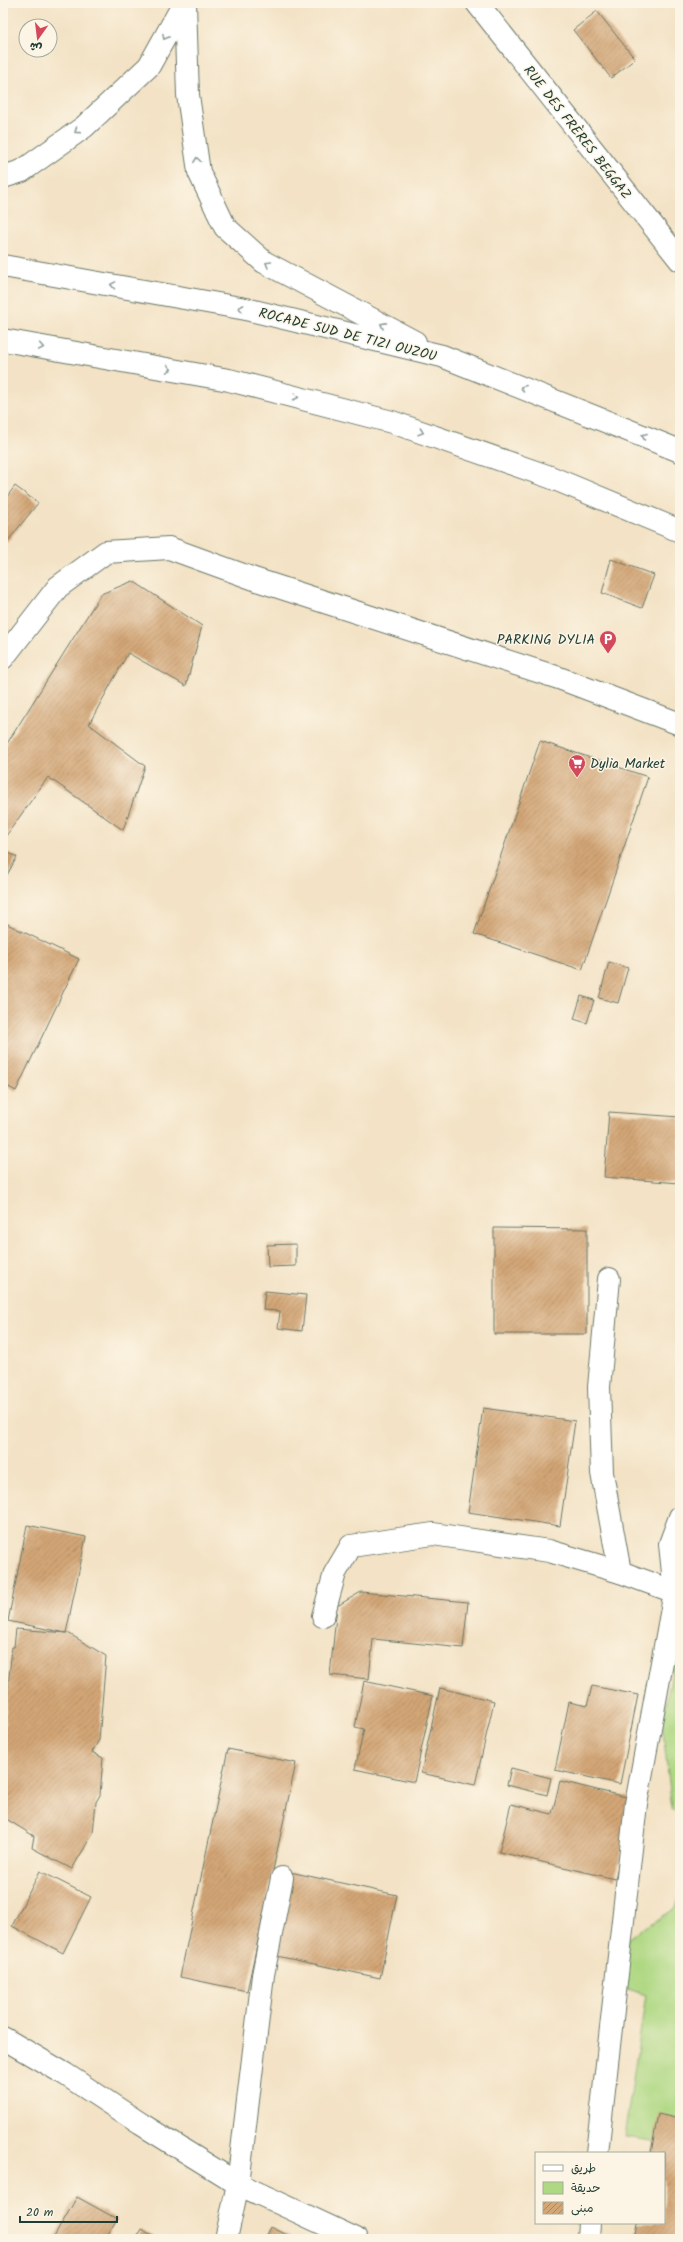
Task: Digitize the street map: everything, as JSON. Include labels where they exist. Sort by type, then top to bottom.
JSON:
[{"type":"main road","points":[[3,177],[22,171],[84,127],[149,66],[185,3]]},
{"type":"main road","points":[[185,3],[188,94],[199,172],[225,227],[264,262],[442,356]]},
{"type":"main road","name":"RUE DES FRÈRES BEGGAZ","points":[[477,3],[680,260]]},
{"type":"main road","name":"ROCADE SUD DE TIZI OUZOU","points":[[3,266],[246,309],[442,356],[680,451]]},
{"type":"main road","points":[[3,340],[229,380],[392,422],[550,477],[680,531]]},
{"type":"main road","points":[[3,658],[58,588],[106,552],[169,548],[257,580],[559,678],[680,724]]},
{"type":"main road","points":[[609,1279],[599,1387],[602,1473],[620,1572]]},
{"type":"main road","points":[[596,2152],[636,1804],[675,1592],[670,1544],[680,1517]]},
{"type":"main road","points":[[323,1616],[335,1573],[351,1546],[433,1534],[549,1552],[620,1572],[675,1592]]},
{"type":"main road","points":[[226,2239],[238,2184],[263,1975],[282,1878]]},
{"type":"main road","points":[[3,2038],[66,2074],[141,2124],[238,2184],[356,2239]]},
{"type":"main road","points":[[588,2239],[589,2224]]},
{"type":"green space","points":[[680,1633],[680,1815],[672,1809],[662,1722]]},
{"type":"green space","points":[[680,1894],[680,2145],[624,2137],[646,1995],[619,1986],[628,1938],[676,1908]]},
{"type":"building","points":[[597,11],[635,59],[611,78],[573,30]]},
{"type":"building","points":[[15,486],[38,503],[3,547],[3,502]]},
{"type":"building","points":[[611,559],[654,575],[642,608],[602,593]]},
{"type":"building","points":[[133,581],[202,626],[186,686],[128,653],[89,724],[145,766],[123,830],[48,777],[3,840],[3,750],[101,594]]},
{"type":"building","points":[[540,741],[648,777],[582,970],[474,934]]},
{"type":"building","points":[[3,850],[17,857],[3,882]]},
{"type":"building","points":[[3,922],[79,959],[16,1091],[3,1084]]},
{"type":"building","points":[[609,962],[628,968],[618,1003],[599,998]]},
{"type":"building","points":[[581,996],[594,1000],[587,1023],[574,1019]]},
{"type":"building","points":[[609,1112],[680,1117],[679,1183],[604,1177]]},
{"type":"building","points":[[494,1228],[587,1229],[587,1334],[494,1334]]},
{"type":"building","points":[[296,1244],[296,1266],[268,1267],[267,1245]]},
{"type":"building","points":[[265,1291],[306,1295],[302,1331],[278,1328],[280,1311],[263,1310]]},
{"type":"building","points":[[483,1408],[575,1421],[560,1526],[468,1512]]},
{"type":"building","points":[[27,1525],[86,1537],[66,1633],[8,1621]]},
{"type":"building","points":[[361,1592],[468,1602],[463,1648],[373,1639],[369,1679],[330,1675],[337,1606]]},
{"type":"building","points":[[16,1629],[68,1633],[106,1656],[99,1740],[92,1752],[103,1758],[100,1795],[96,1802],[93,1833],[72,1869],[32,1848],[34,1836],[3,1817],[3,1738],[12,1647],[14,1647]]},
{"type":"building","points":[[364,1681],[433,1696],[414,1782],[355,1769],[364,1729],[355,1727]]},
{"type":"building","points":[[592,1686],[638,1695],[620,1784],[555,1770],[569,1702],[587,1706]]},
{"type":"building","points":[[440,1688],[494,1701],[475,1785],[421,1773]]},
{"type":"building","points":[[228,1749],[296,1763],[247,1991],[180,1977]]},
{"type":"building","points":[[511,1768],[551,1778],[547,1795],[507,1785]]},
{"type":"building","points":[[560,1781],[634,1799],[615,1879],[499,1852],[511,1804],[552,1814]]},
{"type":"building","points":[[40,1871],[91,1897],[63,1953],[12,1926]]},
{"type":"building","points":[[290,1872],[397,1895],[380,1978],[272,1955]]},
{"type":"building","points":[[658,2114],[680,2119],[680,2239],[634,2239],[637,2224],[665,2224],[665,2152],[651,2152]]},
{"type":"building","points":[[77,2197],[117,2219],[105,2239],[53,2239]]},
{"type":"building","points":[[271,2227],[295,2239],[265,2239]]},
{"type":"building","points":[[141,2229],[159,2239],[135,2239]]},
{"type":"place","name":"PARKING DYLIA","points":[[608,654]]},
{"type":"place","name":"Dylia Market","points":[[577,778]]}]
